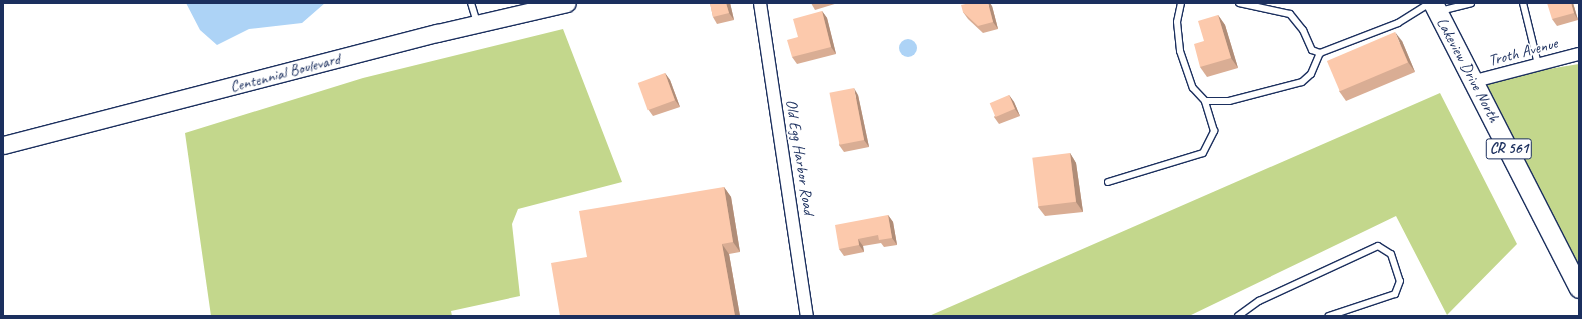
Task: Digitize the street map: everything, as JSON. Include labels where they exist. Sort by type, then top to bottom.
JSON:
[{"type":"main road","name":"Centennial Boulevard","points":[[3,145],[477,24],[567,3]]},
{"type":"main road","name":"Lakeview Drive North","points":[[1434,6],[1475,81],[1579,288]]},
{"type":"street","name":"Old Egg Harbor Road","points":[[760,3],[807,316]]},
{"type":"street","name":"Troth Avenue","points":[[1475,81],[1579,54]]},
{"type":"lane","points":[[471,3],[477,24]]},
{"type":"lane","points":[[1108,182],[1203,153],[1214,132],[1205,101],[1193,88],[1180,52],[1177,22],[1181,3]]},
{"type":"lane","points":[[1239,3],[1290,14],[1303,30],[1312,50],[1320,53],[1398,23],[1434,6],[1471,3]]},
{"type":"lane","points":[[1523,3],[1538,64]]},
{"type":"lane","points":[[1205,101],[1229,101],[1302,82],[1311,74],[1320,53]]},
{"type":"lane","points":[[1238,316],[1259,302],[1378,246],[1391,254],[1400,282],[1396,294],[1329,316]]},
{"type":"green space","points":[[563,29],[622,182],[518,209],[512,224],[520,296],[451,311],[452,316],[211,316],[185,133],[363,78]]},
{"type":"green space","points":[[1579,64],[1579,301],[1475,81]]},
{"type":"green space","points":[[1440,93],[1517,244],[1447,315],[1396,216],[1189,316],[929,316]]},
{"type":"water","points":[[186,3],[325,3],[302,23],[249,29],[217,45],[200,30]]},
{"type":"water","points":[[908,39],[914,42],[917,48],[914,54],[908,57],[902,54],[899,48],[902,42]]},
{"type":"building","points":[[710,3],[726,3],[729,13],[713,17]]},
{"type":"building","points":[[970,3],[988,3],[993,22],[978,26],[963,12],[961,5]]},
{"type":"building","points":[[1547,3],[1571,3],[1574,13],[1552,19]]},
{"type":"building","points":[[822,11],[831,47],[792,57],[787,40],[798,37],[793,19]]},
{"type":"building","points":[[1218,15],[1231,58],[1200,67],[1194,44],[1204,41],[1198,21]]},
{"type":"building","points":[[1395,32],[1408,62],[1340,91],[1327,61]]},
{"type":"building","points":[[665,73],[675,100],[648,110],[638,83]]},
{"type":"building","points":[[854,88],[864,140],[840,145],[829,93]]},
{"type":"building","points":[[1009,95],[1015,109],[996,117],[990,103]]},
{"type":"building","points":[[1070,153],[1076,202],[1038,206],[1032,158]]},
{"type":"building","points":[[724,187],[733,242],[722,244],[735,316],[560,316],[551,263],[587,257],[579,211]]},
{"type":"building","points":[[888,215],[892,238],[879,240],[878,235],[858,239],[859,245],[839,249],[835,225]]}]
